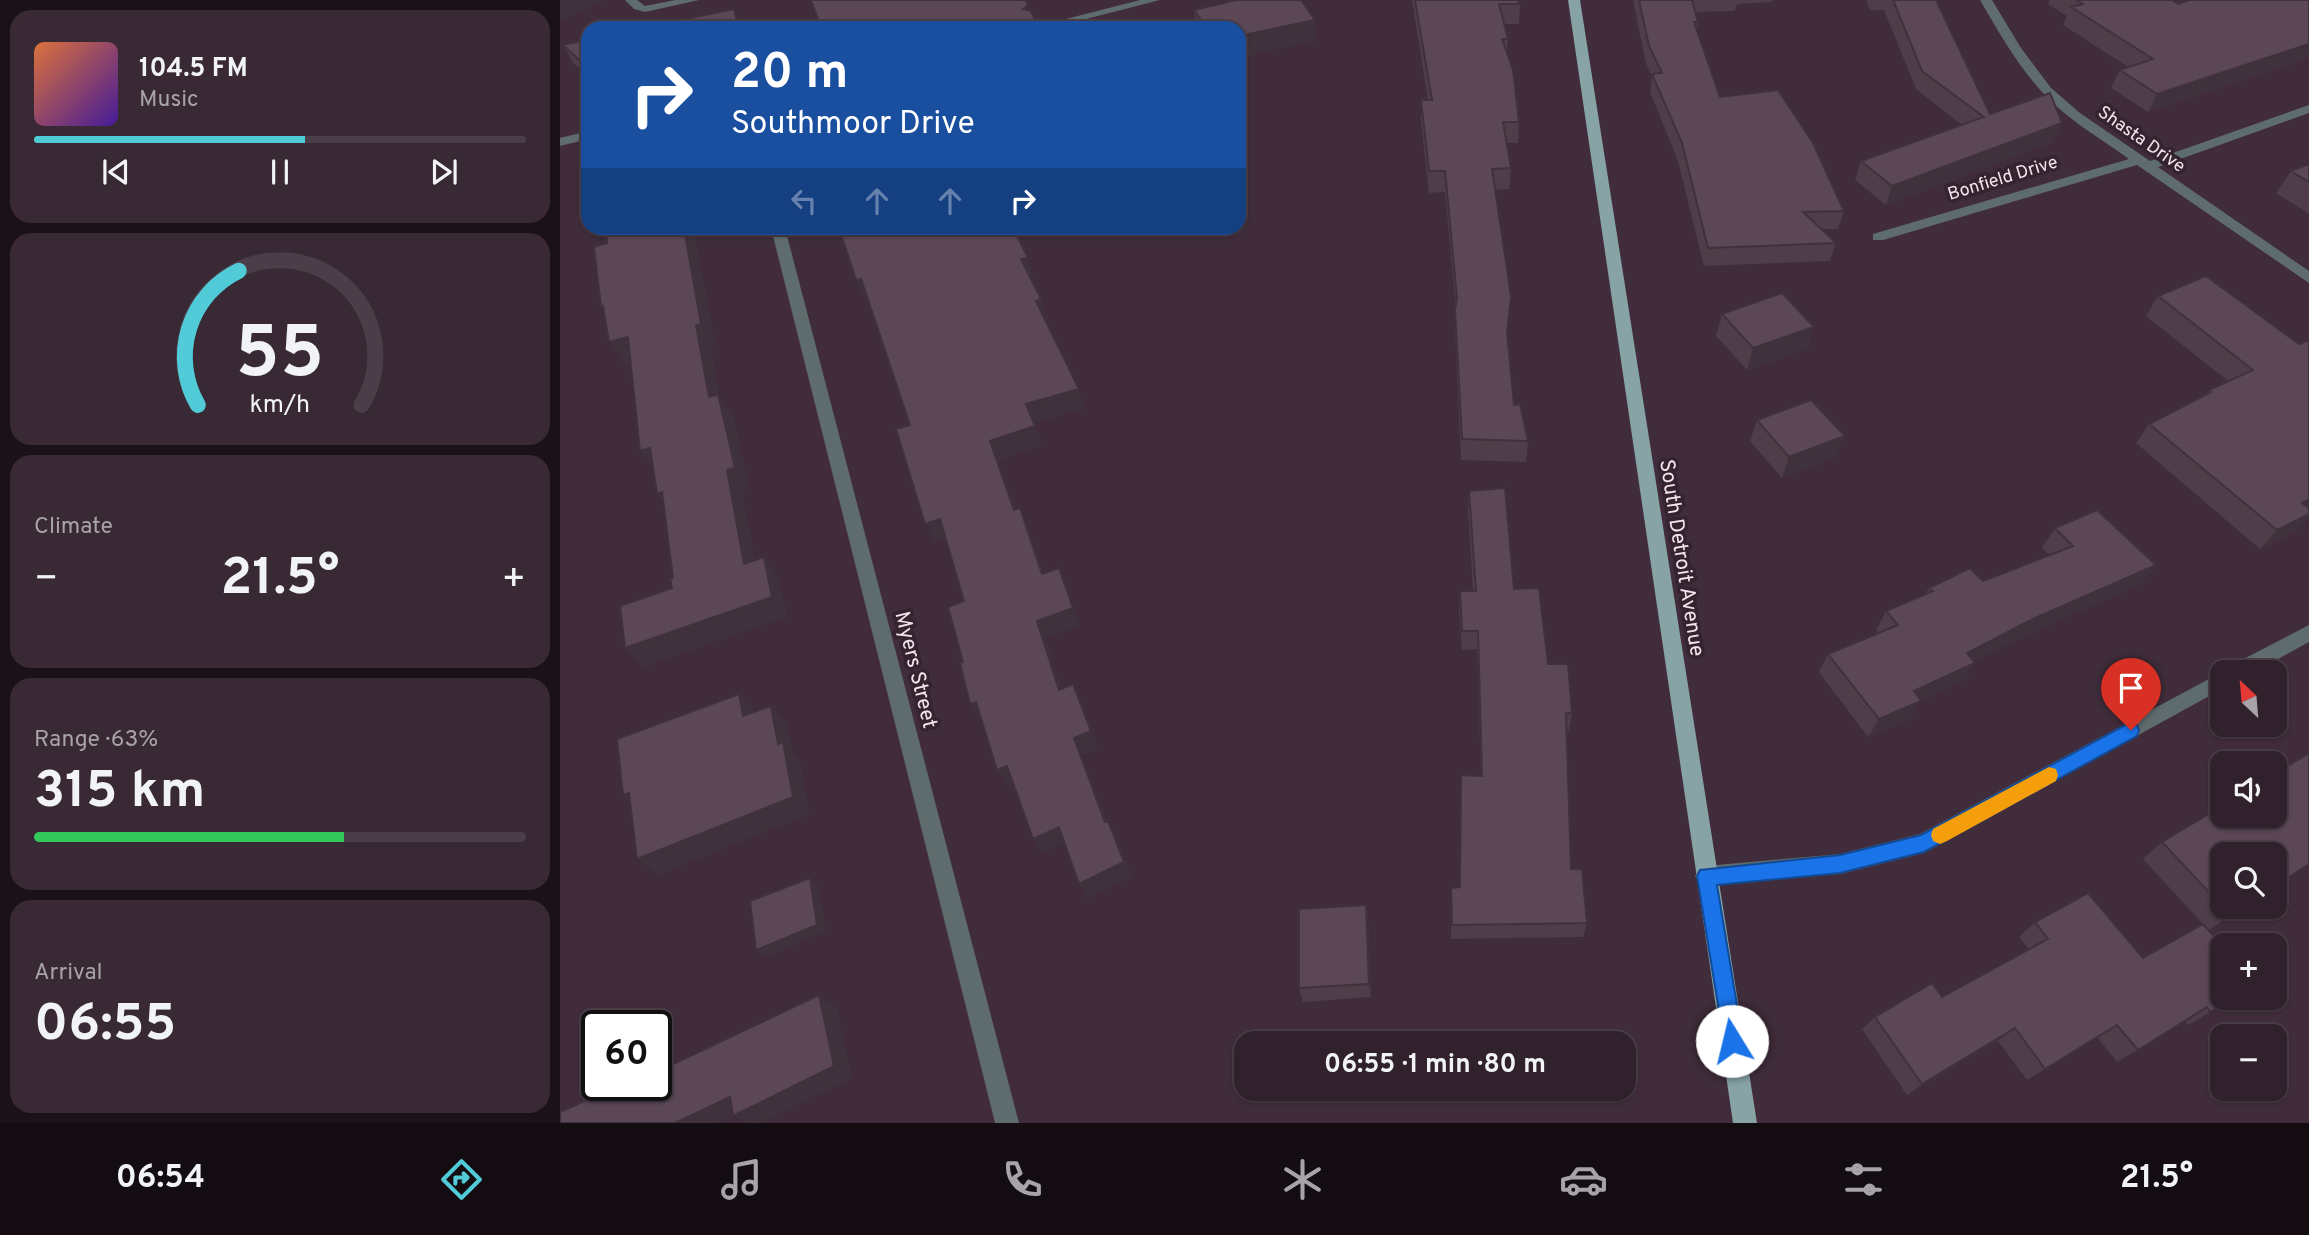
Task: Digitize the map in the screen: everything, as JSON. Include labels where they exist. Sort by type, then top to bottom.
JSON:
[{"type":"main road","name":"South Detroit Avenue","points":[[1574,0],[1745,1123]]},
{"type":"street","points":[[631,0],[638,7],[645,9],[693,0]]},
{"type":"street","points":[[1060,21],[1116,4],[1154,0]]},
{"type":"street","name":"Shasta Drive","points":[[1986,0],[2012,45],[2045,91],[2309,278]]},
{"type":"street","name":"Bonfield Drive","points":[[1878,237],[2144,163],[2309,109]]},
{"type":"street","points":[[560,142],[581,137]]},
{"type":"street","name":"Myers Street","points":[[780,235],[1007,1123]]},
{"type":"street","points":[[2259,660],[2309,633]]},
{"type":"street","points":[[1706,876],[1840,864],[1924,844],[2210,687]]},
{"type":"building","points":[[811,0],[1026,0],[1028,5],[1023,9],[1031,11],[1036,21],[846,20],[819,21]]},
{"type":"building","points":[[1236,0],[1301,0],[1315,20],[1246,35],[1246,21],[1202,21],[1194,10]]},
{"type":"building","points":[[1415,0],[1517,0],[1520,4],[1499,4],[1508,39],[1502,39],[1513,70],[1519,122],[1503,122],[1511,168],[1492,169],[1511,296],[1507,332],[1514,405],[1520,404],[1528,441],[1462,439],[1455,310],[1457,298],[1445,171],[1429,171],[1421,100],[1432,100]]},
{"type":"building","points":[[1639,0],[1692,0],[1698,22],[1694,22],[1720,97],[1778,90],[1813,143],[1844,211],[1803,212],[1836,243],[1708,248],[1682,143],[1652,74],[1662,73],[1649,46]]},
{"type":"building","points":[[1893,0],[1936,0],[1990,114],[2050,93],[2062,123],[1892,186],[1861,161],[1984,117],[1922,71]]},
{"type":"building","points":[[2077,0],[2172,0],[2178,4],[2189,0],[2309,0],[2309,44],[2157,94],[2120,70],[2153,59],[2071,7],[2083,4]]},
{"type":"building","points":[[734,9],[737,21],[677,21]]},
{"type":"building","points":[[581,41],[581,62],[563,45]]},
{"type":"building","points":[[2309,164],[2309,182],[2291,171]]},
{"type":"building","points":[[606,235],[685,235],[701,324],[696,325],[709,397],[718,394],[735,468],[727,470],[744,564],[764,557],[772,597],[625,648],[620,606],[672,588],[670,579],[673,578],[662,492],[657,494],[650,448],[640,451],[628,337],[609,342],[603,306],[601,307],[594,247],[607,243]]},
{"type":"building","points":[[841,235],[1016,235],[1028,258],[1021,259],[1041,299],[1036,301],[1079,389],[1026,404],[1035,426],[990,441],[1014,510],[1020,508],[1042,574],[1059,568],[1073,608],[1037,621],[1059,690],[1073,684],[1091,731],[1074,738],[1105,822],[1108,821],[1124,862],[1079,884],[1059,827],[1033,839],[1007,766],[997,770],[976,702],[970,704],[960,663],[963,662],[948,607],[964,601],[940,519],[925,524],[896,429],[910,425],[861,279],[856,280]]},
{"type":"building","points":[[2206,276],[2299,344],[2309,342],[2309,499],[2302,503],[2309,508],[2309,514],[2277,530],[2149,424],[2211,392],[2209,390],[2253,370],[2158,296]]},
{"type":"building","points":[[1782,293],[1814,327],[1753,348],[1722,314]]},
{"type":"building","points":[[1811,400],[1845,436],[1789,457],[1757,420]]},
{"type":"building","points":[[1505,488],[1514,589],[1539,588],[1548,664],[1568,664],[1572,713],[1566,713],[1571,869],[1582,869],[1587,923],[1452,925],[1451,888],[1460,887],[1461,775],[1482,776],[1478,631],[1462,631],[1460,591],[1476,591],[1469,491]]},
{"type":"building","points":[[2097,510],[2156,565],[2033,619],[1967,653],[1975,663],[1914,691],[1921,701],[1879,719],[1828,654],[1898,625],[1886,611],[1933,591],[1929,588],[1970,568],[1983,581],[2073,546],[2055,528]]},
{"type":"building","points":[[739,694],[743,716],[771,706],[778,744],[783,742],[793,797],[637,859],[629,793],[623,795],[617,739]]},
{"type":"building","points":[[2309,753],[2309,864],[2287,878],[2287,842],[2210,842],[2210,893],[2162,842],[2210,813],[2210,828],[2287,828],[2287,767]]},
{"type":"building","points":[[810,878],[817,925],[756,950],[750,901]]},
{"type":"building","points":[[2088,893],[2143,958],[2203,924],[2211,933],[2210,1010],[2214,1010],[2210,1012],[2207,1007],[2138,1050],[2117,1025],[2045,1069],[2015,1028],[1922,1084],[1875,1017],[1932,983],[1942,997],[2048,939],[2035,922]]},
{"type":"building","points":[[1366,905],[1369,984],[1299,988],[1299,909]]},
{"type":"building","points":[[819,995],[834,1066],[733,1116],[730,1097],[675,1123],[560,1123],[560,1112],[585,1101],[672,1101],[672,1065]]},
{"type":"slow traffic","points":[[1940,835],[2049,775]]},
{"type":"route","points":[[1732,1041],[1706,876],[1840,864],[1924,844],[2131,730]]}]
